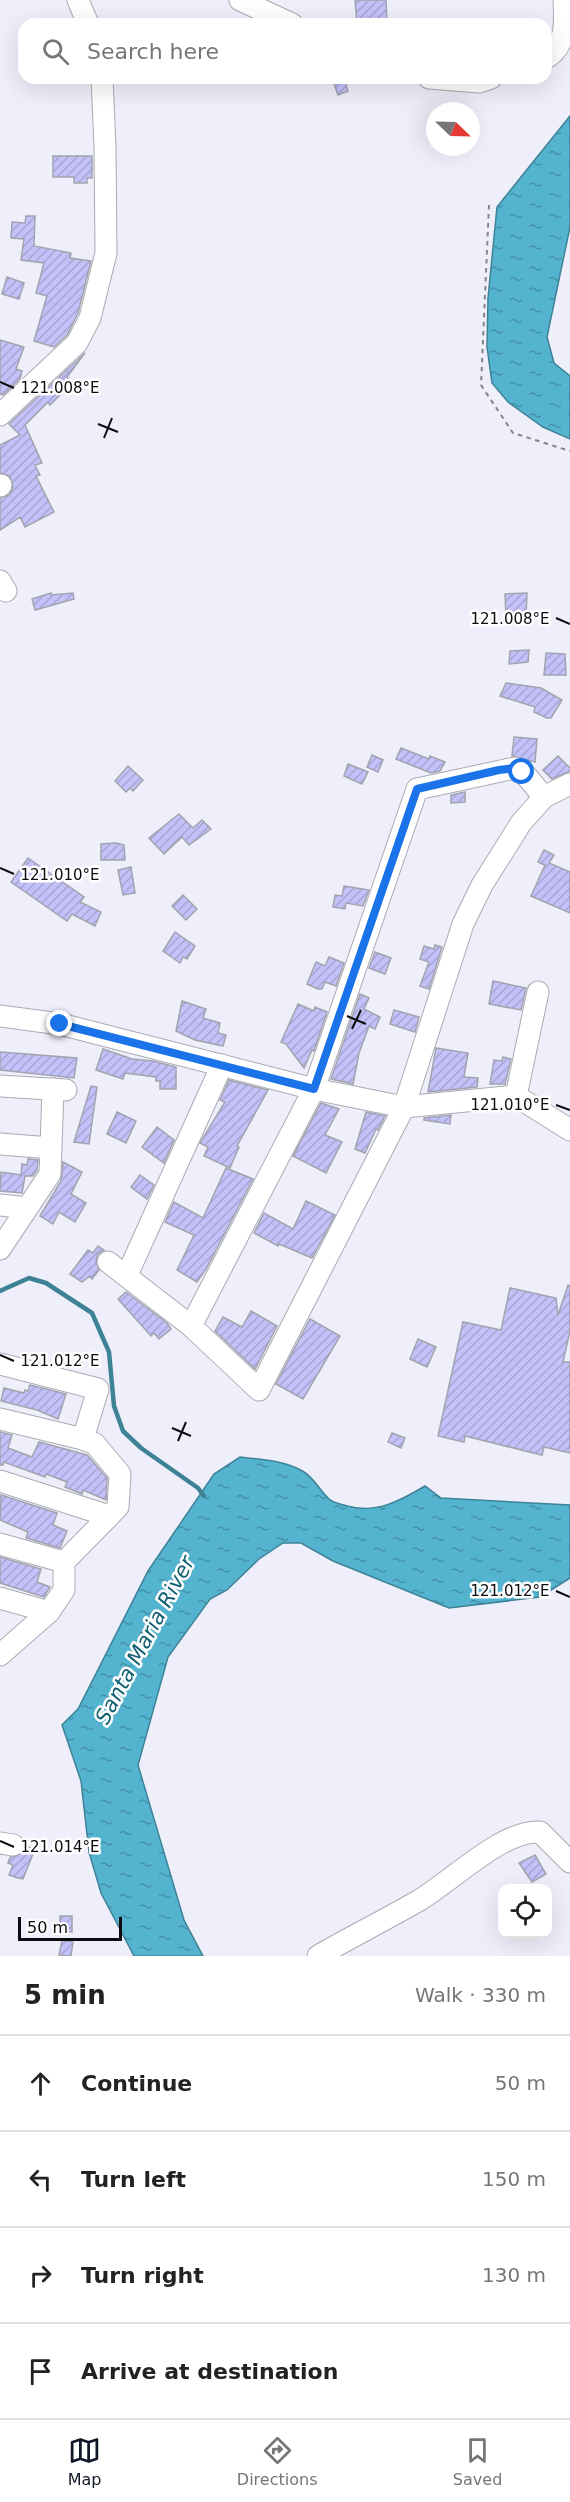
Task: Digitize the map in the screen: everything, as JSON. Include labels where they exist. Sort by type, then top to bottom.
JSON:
[{"type":"street","points":[[78,0],[86,18]]},
{"type":"street","points":[[240,0],[279,18]]},
{"type":"street","points":[[552,55],[565,31],[564,0]]},
{"type":"street","points":[[0,415],[77,343],[90,318],[106,253],[102,84]]},
{"type":"street","points":[[191,1326],[314,1089],[417,789],[515,768],[522,772],[544,796]]},
{"type":"street","points":[[108,1262],[191,1326],[259,1390],[404,1107],[464,924],[482,885],[521,823],[544,796],[570,784]]},
{"type":"street","points":[[516,1096],[538,992]]},
{"type":"street","points":[[0,1016],[60,1024],[314,1089],[404,1107],[516,1096],[570,1130]]},
{"type":"street","points":[[127,1275],[222,1065]]},
{"type":"street","points":[[0,1086],[60,1090],[51,1148],[50,1174],[0,1249]]},
{"type":"street","points":[[0,1144],[51,1148]]},
{"type":"street","points":[[0,1205],[27,1208]]},
{"type":"street","points":[[0,1364],[98,1389],[83,1439]]},
{"type":"street","points":[[0,1419],[95,1444],[120,1474],[118,1507],[64,1562],[64,1590],[49,1612],[0,1654]]},
{"type":"street","points":[[0,1481],[109,1516]]},
{"type":"street","points":[[0,1544],[64,1562]]},
{"type":"street","points":[[0,1598],[49,1612]]},
{"type":"street","points":[[318,1956],[420,1900],[506,1840],[529,1831],[540,1832],[570,1862]]},
{"type":"path","points":[[489,205],[481,386],[513,434],[570,451]]},
{"type":"water","points":[[570,116],[570,227],[547,337],[554,363],[570,376],[570,439],[543,427],[508,402],[492,383],[487,347],[488,298],[497,207]]},
{"type":"water","name":"Santa Maria River","points":[[240,1457],[273,1461],[297,1468],[311,1478],[331,1500],[358,1508],[388,1505],[425,1486],[441,1498],[570,1505],[570,1578],[540,1597],[449,1608],[333,1561],[301,1543],[283,1543],[259,1559],[227,1590],[210,1599],[168,1657],[138,1765],[184,1920],[203,1956],[134,1956],[101,1893],[89,1852],[81,1781],[62,1725],[78,1709],[148,1571],[214,1474]]},
{"type":"building","points":[[355,0],[386,0],[387,18],[356,18]]},
{"type":"building","points":[[334,84],[346,84],[348,91],[338,95]]},
{"type":"building","points":[[53,156],[92,156],[92,178],[87,178],[87,183],[74,183],[74,177],[53,177]]},
{"type":"building","points":[[26,216],[35,216],[34,246],[71,253],[70,258],[91,261],[78,313],[67,335],[54,347],[34,341],[47,296],[36,293],[44,263],[21,260],[24,239],[11,238],[12,222],[25,223]]},
{"type":"building","points":[[7,277],[24,283],[19,299],[2,294]]},
{"type":"building","points":[[0,340],[24,347],[16,369],[22,371],[20,379],[3,395],[0,394]]},
{"type":"building","points":[[85,353],[67,377],[69,379],[63,389],[65,390],[50,405],[48,402],[25,425],[42,463],[35,465],[40,475],[36,476],[54,512],[25,527],[20,517],[0,530],[0,498],[9,495],[13,488],[10,476],[0,473],[0,445],[20,435],[9,424]]},
{"type":"building","points":[[51,593],[51,595],[73,593],[74,599],[35,610],[32,599]]},
{"type":"building","points":[[527,593],[526,616],[506,617],[505,594]]},
{"type":"building","points":[[529,650],[528,662],[509,664],[510,651]]},
{"type":"building","points":[[546,653],[565,654],[566,675],[544,675]]},
{"type":"building","points":[[506,683],[541,688],[562,700],[551,718],[547,718],[534,712],[535,707],[500,696]]},
{"type":"building","points":[[514,737],[537,739],[535,762],[512,756]]},
{"type":"building","points":[[401,748],[429,759],[430,756],[445,762],[440,771],[431,773],[396,759]]},
{"type":"building","points":[[372,755],[383,760],[378,772],[367,767]]},
{"type":"building","points":[[558,756],[570,768],[570,771],[552,779],[543,770]]},
{"type":"building","points":[[348,764],[368,772],[362,784],[344,776]]},
{"type":"building","points":[[128,766],[143,780],[133,791],[130,788],[126,792],[115,781]]},
{"type":"building","points":[[465,792],[465,802],[451,803],[451,795]]},
{"type":"building","points":[[179,814],[193,828],[202,820],[211,829],[189,845],[182,837],[164,854],[149,838]]},
{"type":"building","points":[[101,844],[124,845],[125,860],[101,860]]},
{"type":"building","points":[[544,850],[554,855],[549,863],[570,872],[570,913],[531,896],[545,865],[538,862]]},
{"type":"building","points":[[28,858],[84,897],[80,902],[101,912],[95,926],[72,914],[67,921],[11,882]]},
{"type":"building","points":[[131,867],[135,893],[123,895],[118,870]]},
{"type":"building","points":[[344,886],[369,890],[363,906],[346,903],[345,909],[333,907],[335,895],[342,896]]},
{"type":"building","points":[[183,895],[197,909],[186,920],[172,906]]},
{"type":"building","points":[[175,932],[195,946],[187,959],[183,957],[180,963],[163,951]]},
{"type":"building","points":[[435,945],[442,947],[429,989],[420,986],[429,962],[420,959],[424,946],[434,949]]},
{"type":"building","points":[[375,952],[391,958],[385,974],[369,968]]},
{"type":"building","points":[[329,957],[344,963],[336,986],[325,982],[322,989],[318,989],[307,984],[316,962],[325,966]]},
{"type":"building","points":[[493,981],[526,988],[521,1010],[489,1004]]},
{"type":"building","points":[[360,994],[369,998],[364,1009],[380,1017],[375,1029],[369,1026],[359,1053],[353,1084],[331,1079]]},
{"type":"building","points":[[182,1001],[206,1009],[203,1018],[220,1023],[218,1033],[226,1035],[223,1046],[195,1040],[176,1031]]},
{"type":"building","points":[[298,1004],[314,1011],[315,1007],[327,1012],[314,1051],[312,1050],[304,1068],[286,1044],[281,1042]]},
{"type":"building","points":[[394,1010],[419,1017],[415,1032],[390,1024]]},
{"type":"building","points":[[436,1048],[468,1053],[464,1077],[478,1078],[477,1087],[428,1092]]},
{"type":"building","points":[[103,1049],[132,1059],[176,1067],[176,1089],[160,1089],[160,1081],[156,1081],[156,1077],[125,1073],[123,1079],[96,1070]]},
{"type":"building","points":[[0,1052],[77,1058],[74,1078],[0,1070]]},
{"type":"building","points":[[503,1057],[511,1059],[505,1084],[490,1084],[494,1060],[502,1061]]},
{"type":"building","points":[[229,1080],[268,1090],[237,1146],[239,1147],[230,1168],[204,1156],[208,1147],[200,1143],[225,1102],[220,1100]]},
{"type":"building","points":[[91,1086],[97,1087],[89,1144],[74,1142]]},
{"type":"building","points":[[321,1103],[339,1109],[325,1135],[342,1142],[326,1173],[293,1156]]},
{"type":"building","points":[[117,1112],[136,1121],[126,1143],[107,1134]]},
{"type":"building","points":[[366,1112],[385,1116],[365,1153],[355,1149]]},
{"type":"building","points":[[451,1115],[450,1124],[424,1120],[424,1118]]},
{"type":"building","points":[[157,1127],[174,1140],[164,1163],[142,1147]]},
{"type":"building","points":[[28,1159],[38,1160],[37,1170],[33,1176],[25,1176],[22,1193],[0,1191],[1,1172],[21,1175],[22,1164],[27,1165]]},
{"type":"building","points":[[63,1162],[82,1172],[71,1194],[86,1203],[75,1222],[59,1212],[53,1224],[40,1216],[61,1181]]},
{"type":"building","points":[[226,1168],[253,1179],[197,1282],[177,1270],[194,1235],[165,1222],[174,1202],[203,1218]]},
{"type":"building","points":[[140,1175],[154,1185],[147,1199],[131,1187]]},
{"type":"building","points":[[306,1201],[335,1215],[312,1258],[279,1244],[278,1246],[254,1233],[264,1213],[293,1229]]},
{"type":"building","points":[[98,1246],[104,1250],[98,1254],[96,1260],[99,1270],[92,1279],[90,1276],[82,1282],[70,1274],[88,1250],[93,1253]]},
{"type":"building","points":[[568,1285],[570,1286],[570,1331],[563,1362],[570,1362],[570,1453],[544,1447],[542,1455],[465,1436],[464,1442],[438,1436],[463,1322],[501,1330],[510,1288],[556,1298],[558,1315]]},
{"type":"building","points":[[126,1292],[167,1323],[171,1329],[159,1339],[154,1333],[151,1336],[118,1299]]},
{"type":"building","points":[[251,1311],[277,1326],[255,1369],[215,1331],[223,1317],[242,1327]]},
{"type":"building","points":[[310,1319],[340,1336],[303,1399],[276,1384]]},
{"type":"building","points":[[418,1339],[436,1347],[427,1367],[410,1359]]},
{"type":"building","points":[[30,1385],[66,1394],[58,1419],[37,1410],[1,1401],[4,1388],[24,1393],[25,1390],[28,1391]]},
{"type":"building","points":[[0,1432],[12,1435],[8,1448],[32,1457],[39,1442],[87,1455],[107,1478],[106,1500],[83,1490],[82,1494],[65,1487],[67,1482],[46,1474],[45,1477],[4,1462],[0,1465]]},
{"type":"building","points":[[392,1433],[405,1438],[401,1448],[388,1442]]},
{"type":"building","points":[[1,1495],[57,1513],[53,1525],[67,1531],[60,1548],[26,1538],[28,1532],[0,1520]]},
{"type":"building","points":[[0,1557],[41,1569],[37,1582],[50,1587],[44,1597],[0,1583]]},
{"type":"building","points":[[26,1846],[35,1849],[23,1879],[9,1875],[13,1865],[8,1863],[10,1857],[23,1853]]},
{"type":"building","points":[[535,1855],[546,1874],[532,1882],[519,1863]]},
{"type":"building","points":[[60,1916],[72,1916],[72,1932],[60,1931]]},
{"type":"building","points":[[62,1940],[73,1942],[71,1956],[59,1955]]},
{"type":"waterway","points":[[0,1291],[29,1278],[46,1283],[92,1313],[109,1352],[114,1406],[123,1431],[141,1448],[198,1488],[204,1496]]},
{"type":"route","points":[[60,1024],[314,1089],[417,789],[499,770],[515,768],[522,772]]}]
